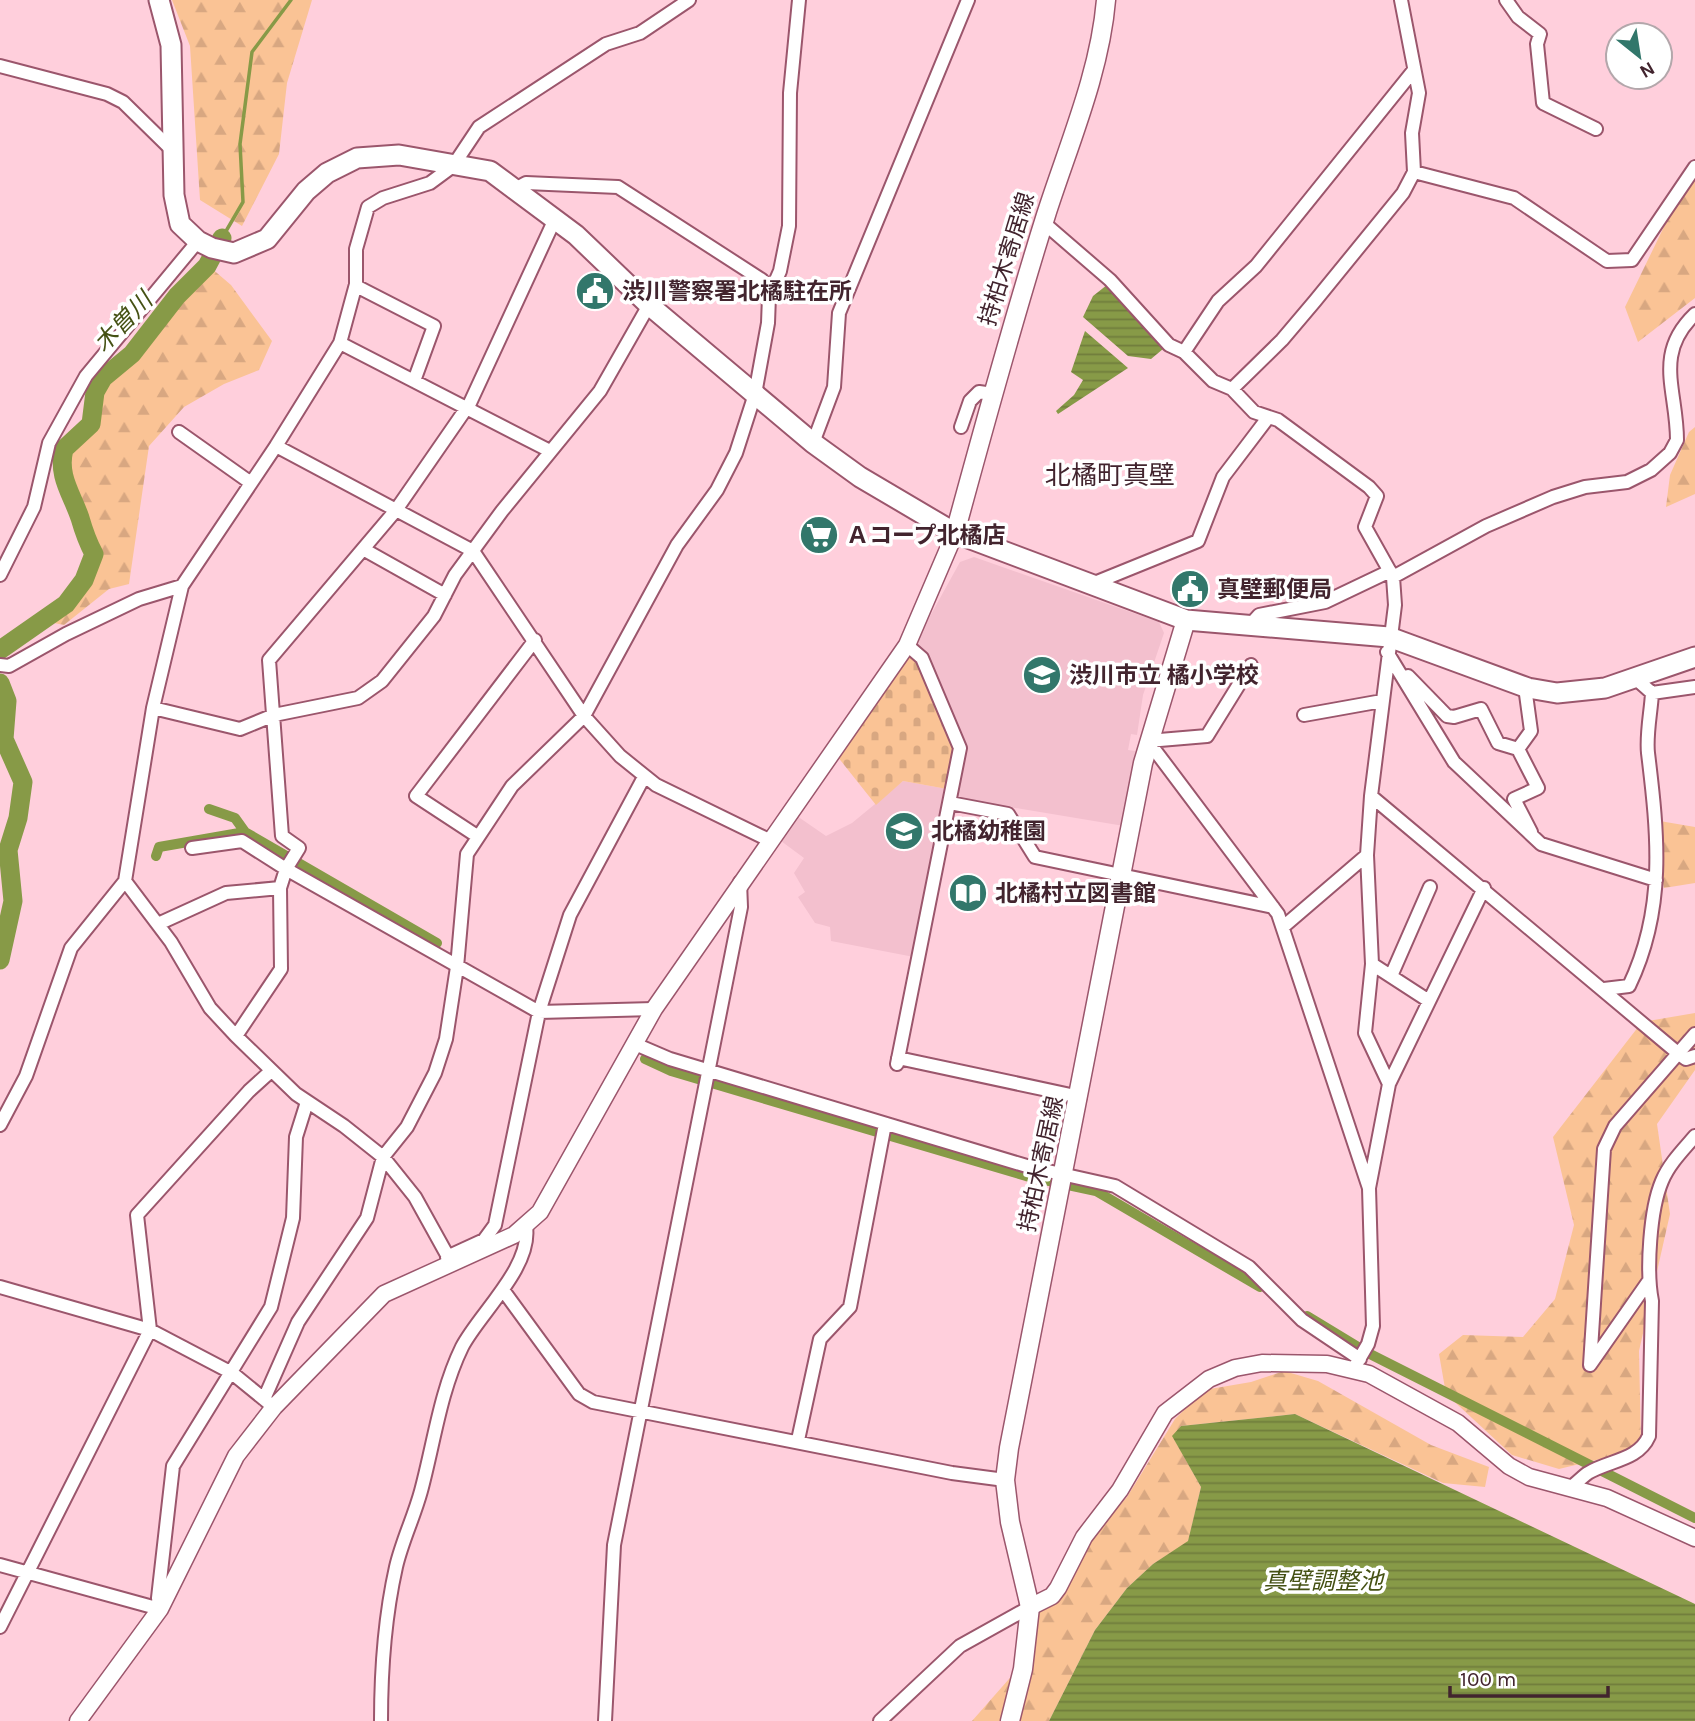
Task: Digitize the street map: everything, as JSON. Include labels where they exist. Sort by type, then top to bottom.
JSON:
[{"type":"main road","points":[[159,0],[171,45],[174,195],[180,224],[202,243],[234,253],[267,239],[306,191],[327,173],[357,158],[399,156],[490,171],[576,235],[649,305],[813,443],[860,477],[955,533],[1186,620],[1250,625],[1388,644],[1525,687],[1557,693],[1579,692],[1635,678],[1695,657]]},
{"type":"main road","name":"持柏木寄居線","points":[[955,533],[993,394],[1087,84],[1103,27],[1106,0]]},
{"type":"main road","name":"持柏木寄居線","points":[[1010,1721],[1023,1669],[1030,1606],[1010,1522],[1005,1479],[1009,1448],[1148,741],[1186,620]]},
{"type":"street","points":[[0,1125],[26,1076],[71,948],[125,881],[153,708],[182,586],[276,446],[340,343],[356,286],[356,250],[368,207],[383,198],[430,183],[453,166],[480,127],[606,44],[640,33],[689,0]]},
{"type":"street","points":[[78,1721],[160,1609],[236,1456],[269,1403],[298,1322],[367,1218],[383,1157],[407,1126],[435,1073],[446,1039],[457,967],[467,854],[512,786],[584,716],[677,545],[717,490],[736,453],[755,394],[768,323],[769,296],[780,271],[789,226],[789,93],[799,0]]},
{"type":"street","points":[[813,443],[834,387],[839,313],[968,0]]},
{"type":"street","points":[[1232,389],[1282,340],[1315,301],[1404,192],[1415,172],[1412,133],[1419,93],[1401,0]]},
{"type":"street","points":[[1506,0],[1518,17],[1540,34],[1538,57],[1544,103],[1596,129]]},
{"type":"street","points":[[0,66],[107,94],[123,102],[175,153]]},
{"type":"street","points":[[1184,352],[1218,301],[1256,266],[1414,70]]},
{"type":"street","points":[[1415,172],[1514,198],[1607,261],[1632,260],[1695,167]]},
{"type":"street","points":[[515,190],[526,183],[618,187],[762,280],[769,296]]},
{"type":"street","points":[[236,1036],[281,969],[280,888],[287,867],[299,848],[282,836],[271,654],[396,510],[466,408],[554,221]]},
{"type":"street","points":[[1044,223],[1110,280],[1169,345],[1184,352],[1213,381],[1232,389],[1254,412],[1267,419],[1279,421],[1369,486],[1377,496],[1366,527],[1392,574],[1395,605],[1371,796],[1367,855],[1373,964],[1365,1033],[1389,1084]]},
{"type":"street","points":[[0,575],[34,508],[49,443],[86,376],[202,243]]},
{"type":"street","points":[[356,286],[433,326],[414,381]]},
{"type":"street","points":[[153,708],[240,729],[274,715],[358,698],[382,681],[434,616],[444,595],[473,551],[600,391],[649,305]]},
{"type":"street","points":[[1250,625],[1259,615],[1325,602],[1392,574],[1486,526],[1553,497],[1585,487],[1627,482],[1651,470],[1670,453],[1676,440],[1669,353],[1674,338],[1695,314]]},
{"type":"street","points":[[340,343],[550,451]]},
{"type":"street","points":[[961,427],[970,401],[979,392],[993,394]]},
{"type":"street","points":[[1092,584],[1198,541],[1223,477],[1267,419]]},
{"type":"street","points":[[179,432],[251,483]]},
{"type":"street","points":[[276,446],[473,551],[584,716],[620,756],[644,777],[769,840]]},
{"type":"street","points":[[449,1259],[526,1227],[546,1202],[654,1009],[907,645],[955,533]]},
{"type":"street","points":[[363,549],[444,595]]},
{"type":"street","points":[[3,666],[139,599],[182,586]]},
{"type":"street","points":[[477,836],[416,796],[535,640]]},
{"type":"street","points":[[1388,644],[1403,677],[1454,762],[1541,844],[1656,880]]},
{"type":"street","points":[[907,645],[922,659],[960,748],[897,1061],[1080,1097]]},
{"type":"street","points":[[1148,741],[1207,736],[1251,665]]},
{"type":"street","points":[[1403,677],[1409,676],[1447,716],[1454,717],[1481,709],[1498,743],[1518,749],[1538,788],[1514,799],[1535,838]]},
{"type":"street","points":[[1635,678],[1652,693],[1695,687]]},
{"type":"street","points":[[1518,749],[1531,731],[1525,687]]},
{"type":"street","points":[[1604,989],[1629,986],[1645,953],[1654,915],[1656,838],[1648,752],[1652,693]]},
{"type":"street","points":[[1304,715],[1382,701]]},
{"type":"street","points":[[1148,741],[1273,906],[1283,927],[1369,1188]]},
{"type":"street","points":[[269,1403],[384,1294],[484,1240],[495,1225],[539,1012],[570,915],[644,777]]},
{"type":"street","points":[[1371,796],[1679,1054],[1686,1059],[1695,1056]]},
{"type":"street","points":[[950,803],[1008,814],[1035,857],[1273,906]]},
{"type":"street","points":[[192,848],[242,841],[539,1012],[654,1009]]},
{"type":"street","points":[[1283,927],[1367,855]]},
{"type":"street","points":[[125,881],[158,925],[210,1008],[307,1102],[383,1157],[415,1197],[449,1259]]},
{"type":"street","points":[[605,1721],[614,1545],[710,1072],[741,907],[740,882]]},
{"type":"street","points":[[1391,976],[1430,887]]},
{"type":"street","points":[[158,925],[226,893],[280,888]]},
{"type":"street","points":[[1361,1356],[1373,1326],[1369,1188],[1389,1084],[1484,888]]},
{"type":"street","points":[[1373,964],[1429,1001]]},
{"type":"street","points":[[1648,1282],[1590,1365],[1604,1149],[1615,1126],[1695,1034]]},
{"type":"street","points":[[635,1044],[710,1072],[884,1126],[1030,1167],[1062,1182],[1115,1186],[1249,1267],[1303,1320],[1361,1356],[1458,1423],[1509,1466],[1546,1483],[1571,1487],[1638,1510],[1695,1538]]},
{"type":"street","points":[[0,1627],[150,1330],[137,1215],[248,1091],[271,1070]]},
{"type":"street","points":[[160,1609],[158,1598],[173,1466],[271,1307],[293,1217],[296,1137],[307,1102]]},
{"type":"street","points":[[798,1440],[820,1339],[850,1307],[884,1126]]},
{"type":"street","points":[[1571,1487],[1589,1472],[1636,1454],[1644,1446],[1648,1436],[1652,1301],[1648,1282],[1661,1182],[1669,1167],[1695,1136]]},
{"type":"street","points":[[381,1721],[381,1680],[396,1567],[421,1492],[444,1394],[463,1346],[503,1290],[528,1240],[526,1227]]},
{"type":"street","points":[[0,1287],[150,1330],[232,1373],[269,1403]]},
{"type":"street","points":[[503,1290],[579,1394],[593,1402],[798,1440],[952,1473],[1005,1479]]},
{"type":"street","points":[[880,1721],[960,1646],[1052,1596],[1084,1537],[1120,1490],[1165,1413],[1187,1393],[1222,1373],[1250,1365],[1327,1364],[1361,1356]]},
{"type":"street","points":[[0,1565],[160,1609]]},
{"type":"shaded area","name":"渋川市立 橘小学校","points":[[974,557],[1159,622],[1164,633],[1143,695],[1137,735],[1131,734],[1128,750],[1135,751],[1124,826],[955,798],[913,647],[960,562]]},
{"type":"shaded area","points":[[903,781],[947,789],[914,957],[831,941],[830,927],[815,923],[798,897],[805,892],[794,873],[804,858],[781,841],[797,816],[826,836],[852,823]]},
{"type":"green space","points":[[172,0],[312,0],[287,83],[279,154],[242,226],[200,200],[190,46]]},
{"type":"green space","points":[[1695,163],[1695,298],[1638,342],[1625,307]]},
{"type":"green space","points":[[210,267],[231,285],[272,341],[259,370],[224,384],[184,407],[149,446],[129,584],[109,589],[64,625],[49,622],[77,595],[97,557],[67,483],[66,451],[73,441],[89,432],[94,425],[101,385],[105,379],[134,356],[179,297]]},
{"type":"green space","points":[[1695,427],[1695,494],[1666,507],[1670,475],[1689,432]]},
{"type":"green space","points":[[909,654],[919,660],[956,746],[947,789],[903,781],[876,805],[837,756]]},
{"type":"green space","points":[[1648,819],[1695,827],[1695,883],[1664,888]]},
{"type":"green space","points":[[1695,1013],[1695,1070],[1657,1124],[1670,1214],[1639,1351],[1641,1444],[1629,1452],[1559,1469],[1512,1455],[1446,1394],[1439,1354],[1463,1335],[1523,1337],[1555,1299],[1574,1225],[1553,1137],[1642,1022]]},
{"type":"green space","points":[[1284,1371],[1318,1381],[1431,1445],[1489,1467],[1485,1487],[1443,1483],[1295,1414],[1181,1426],[1173,1437],[1201,1487],[1188,1542],[1153,1564],[1127,1588],[1095,1630],[1049,1721],[972,1721],[1023,1663],[1035,1610],[1049,1606],[1063,1595],[1071,1572],[1089,1540],[1127,1497],[1175,1419],[1204,1390],[1251,1382]]},
{"type":"water","points":[[1107,285],[1163,349],[1151,359],[1128,356],[1083,317],[1093,296]]},
{"type":"water","points":[[1085,331],[1128,368],[1058,414],[1056,411],[1074,395],[1083,380],[1071,372]]},
{"type":"water","name":"真壁調整池","points":[[1295,1414],[1695,1604],[1695,1721],[1049,1721],[1095,1630],[1127,1588],[1153,1564],[1188,1541],[1201,1487],[1172,1436],[1181,1426]]},
{"type":"waterway","name":"木曽川","points":[[222,238],[243,202],[240,144],[252,52],[291,0]]},
{"type":"waterway","name":"木曽川","points":[[0,650],[66,604],[84,580],[94,554],[66,485],[62,468],[64,449],[91,424],[95,392],[103,378],[132,354],[177,296],[207,266],[222,238]]},
{"type":"waterway","name":"木曽川","points":[[0,683],[7,701],[4,739],[23,782],[18,818],[8,850],[13,901],[0,960]]},
{"type":"waterway","points":[[209,809],[235,818],[245,832],[437,943]]},
{"type":"waterway","points":[[156,856],[159,847],[245,832]]},
{"type":"waterway","points":[[645,1059],[671,1071],[1026,1176],[1096,1191],[1260,1287]]},
{"type":"waterway","points":[[1307,1316],[1368,1353],[1695,1518]]},
{"type":"place","name":"渋川警察署北橘駐在所","points":[[595,291]]},
{"type":"place","name":"Ａコープ北橘店","points":[[819,535]]},
{"type":"place","name":"真壁郵便局","points":[[1190,589]]},
{"type":"place","name":"渋川市立 橘小学校","points":[[1042,675]]},
{"type":"place","name":"北橘幼稚園","points":[[904,831]]},
{"type":"place","name":"北橘村立図書館","points":[[968,893]]},
{"type":"district","name":"北橘町真壁","points":[[1110,475]]}]
